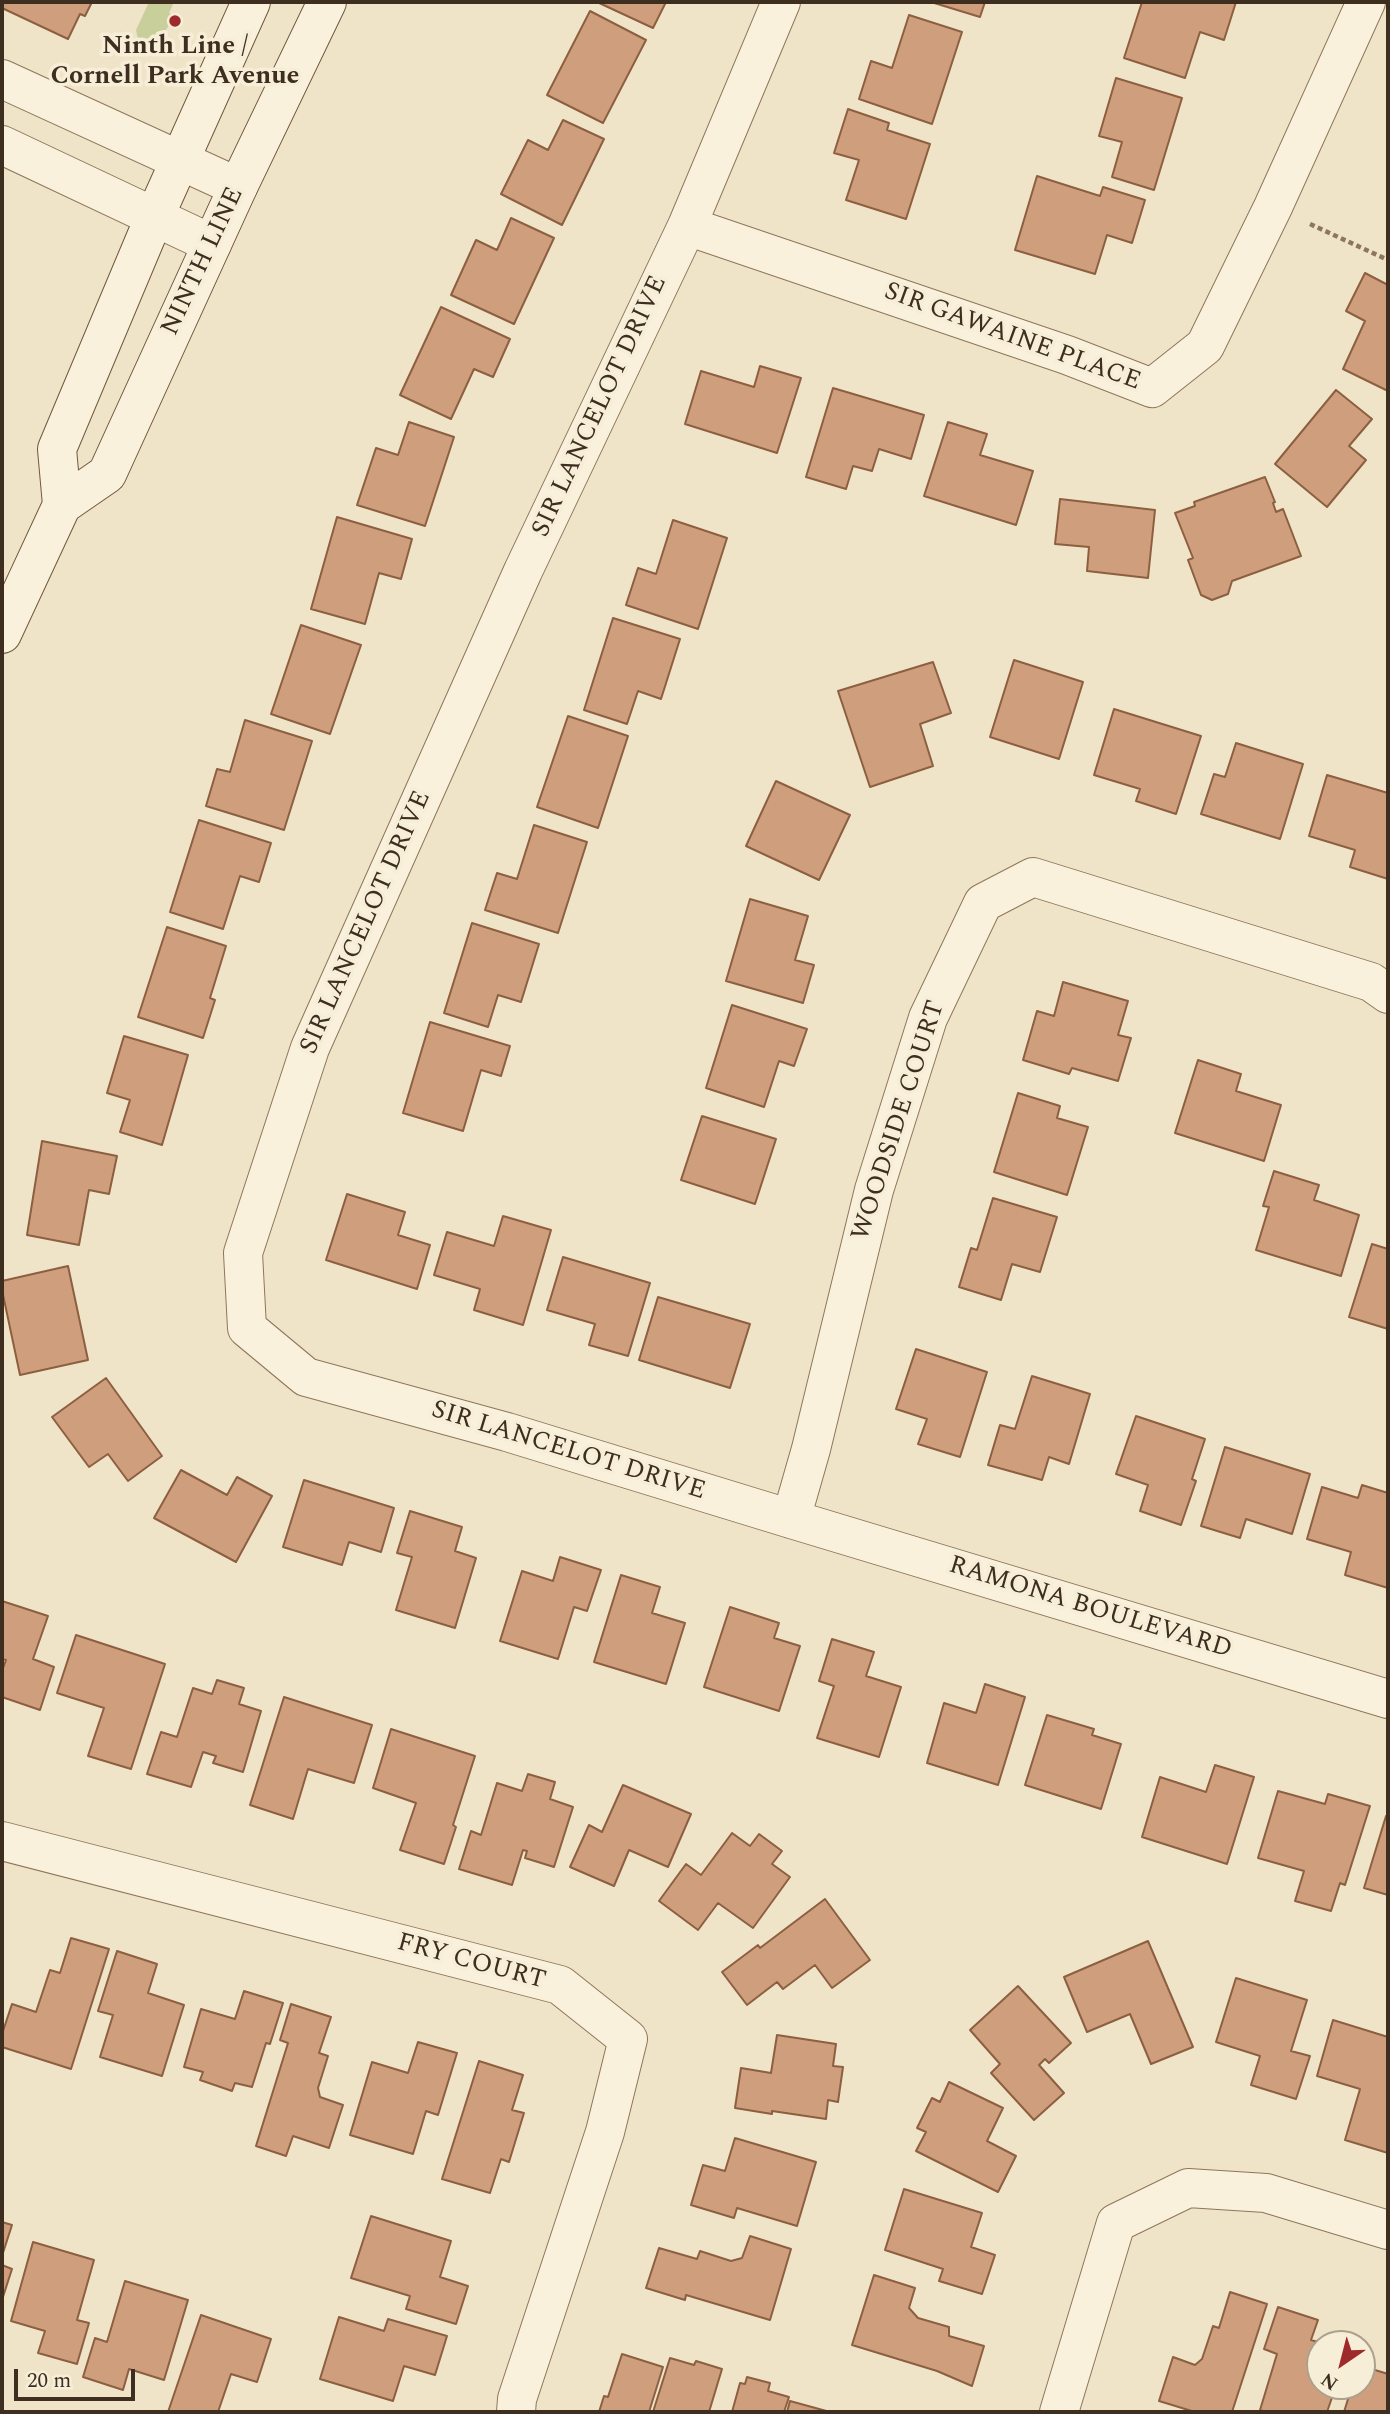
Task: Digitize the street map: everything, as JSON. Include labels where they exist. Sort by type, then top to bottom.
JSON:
[{"type":"street","points":[[2,634],[62,505],[57,449],[179,160],[251,2]]},
{"type":"street","name":"NINTH LINE","points":[[62,505],[107,474],[238,187],[327,2]]},
{"type":"street","name":"SIR LANCELOT DRIVE","points":[[781,2],[687,226],[518,583],[310,1048],[243,1253],[247,1328],[306,1377],[507,1432],[791,1520]]},
{"type":"street","name":"SIR GAWAINE PLACE","points":[[687,226],[1067,355],[1152,388],[1205,346],[1273,207],[1366,2]]},
{"type":"street","points":[[2,79],[238,187]]},
{"type":"street","points":[[2,145],[212,244]]},
{"type":"street","name":"WOODSIDE COURT","points":[[791,1520],[811,1450],[874,1190],[928,1018],[983,902],[1033,877],[1371,982],[1388,994]]},
{"type":"street","name":"RAMONA BOULEVARD","points":[[791,1520],[1388,1699]]},
{"type":"street","name":"FRY COURT","points":[[2,1841],[559,1985],[628,2039],[605,2132],[517,2399],[516,2412]]},
{"type":"street","points":[[1059,2412],[1116,2223],[1188,2188],[1266,2193],[1388,2230]]},
{"type":"path","points":[[1273,207],[1388,260]]},
{"type":"green space","points":[[149,2],[174,2],[169,13],[175,16],[151,53],[139,45],[136,30]]},
{"type":"building","points":[[2,2],[92,2],[85,16],[80,14],[68,39],[2,8]]},
{"type":"building","points":[[597,2],[666,2],[653,28]]},
{"type":"building","points":[[931,2],[985,2],[980,17]]},
{"type":"building","points":[[1142,2],[1236,2],[1224,40],[1200,32],[1185,78],[1124,58]]},
{"type":"building","points":[[590,11],[646,40],[603,123],[547,95]]},
{"type":"building","points":[[909,15],[962,32],[932,124],[859,99],[871,61],[892,68]]},
{"type":"building","points":[[1116,78],[1182,98],[1154,190],[1112,177],[1122,142],[1099,136]]},
{"type":"building","points":[[848,109],[889,123],[887,130],[930,144],[906,219],[846,200],[859,160],[834,153]]},
{"type":"building","points":[[563,120],[604,139],[562,225],[501,194],[528,140],[548,150]]},
{"type":"building","points":[[1037,176],[1100,196],[1103,187],[1145,200],[1132,243],[1107,235],[1095,274],[1015,250]]},
{"type":"building","points":[[511,218],[554,238],[514,324],[451,295],[476,240],[497,250]]},
{"type":"building","points":[[1365,273],[1388,285],[1388,391],[1343,369],[1365,321],[1346,311]]},
{"type":"building","points":[[441,307],[510,339],[493,377],[474,369],[451,419],[400,395]]},
{"type":"building","points":[[760,366],[801,378],[777,453],[685,424],[701,371],[754,387]]},
{"type":"building","points":[[833,388],[924,415],[911,459],[879,449],[872,471],[853,466],[846,489],[806,477]]},
{"type":"building","points":[[1336,390],[1372,419],[1349,446],[1366,460],[1327,507],[1275,464]]},
{"type":"building","points":[[409,422],[454,437],[425,526],[357,505],[376,448],[398,455]]},
{"type":"building","points":[[948,422],[987,434],[980,455],[1033,471],[1016,525],[924,496]]},
{"type":"building","points":[[1265,477],[1276,512],[1283,509],[1301,556],[1232,581],[1228,594],[1212,600],[1201,595],[1188,560],[1193,558],[1175,513],[1195,506],[1194,502]]},
{"type":"building","points":[[1060,499],[1155,510],[1148,578],[1087,571],[1089,547],[1055,544]]},
{"type":"building","points":[[337,517],[412,539],[401,579],[379,573],[365,624],[311,609]]},
{"type":"building","points":[[673,520],[727,538],[698,629],[626,605],[638,568],[656,574]]},
{"type":"building","points":[[613,618],[680,639],[661,699],[638,691],[627,724],[584,710]]},
{"type":"building","points":[[301,625],[361,645],[330,734],[271,714]]},
{"type":"building","points":[[1014,660],[1083,682],[1059,759],[990,737]]},
{"type":"building","points":[[933,662],[951,713],[920,724],[933,766],[870,787],[838,691]]},
{"type":"building","points":[[1114,709],[1201,736],[1176,814],[1136,801],[1140,789],[1094,775]]},
{"type":"building","points":[[568,716],[628,736],[598,828],[537,807]]},
{"type":"building","points":[[245,720],[312,741],[284,830],[206,806],[217,769],[230,772]]},
{"type":"building","points":[[1236,743],[1303,764],[1280,839],[1201,814],[1214,774],[1225,777]]},
{"type":"building","points":[[1327,775],[1388,793],[1388,879],[1350,867],[1355,850],[1309,836]]},
{"type":"building","points":[[776,781],[850,815],[819,880],[746,846]]},
{"type":"building","points":[[199,820],[271,843],[259,882],[240,876],[223,929],[170,912]]},
{"type":"building","points":[[534,825],[587,842],[558,933],[485,910],[497,873],[517,879]]},
{"type":"building","points":[[750,899],[808,916],[795,960],[814,965],[803,1003],[726,981]]},
{"type":"building","points":[[472,923],[539,944],[521,1002],[498,995],[488,1027],[444,1013]]},
{"type":"building","points":[[167,927],[226,946],[210,998],[215,1000],[203,1038],[138,1017]]},
{"type":"building","points":[[1063,982],[1128,1001],[1118,1035],[1131,1038],[1118,1081],[1072,1068],[1069,1074],[1023,1060],[1037,1011],[1054,1016]]},
{"type":"building","points":[[732,1005],[807,1029],[794,1066],[779,1061],[764,1107],[706,1088]]},
{"type":"building","points":[[430,1022],[510,1046],[501,1076],[481,1070],[463,1131],[403,1113]]},
{"type":"building","points":[[124,1036],[188,1055],[162,1145],[120,1132],[130,1100],[107,1093]]},
{"type":"building","points":[[1198,1060],[1241,1074],[1236,1091],[1281,1105],[1264,1161],[1175,1133]]},
{"type":"building","points":[[1018,1093],[1060,1106],[1057,1118],[1088,1127],[1067,1195],[994,1172]]},
{"type":"building","points":[[702,1116],[776,1139],[755,1204],[681,1180]]},
{"type":"building","points":[[42,1141],[117,1156],[109,1194],[89,1190],[79,1245],[27,1235]]},
{"type":"building","points":[[1274,1171],[1319,1185],[1314,1200],[1359,1215],[1341,1276],[1256,1250],[1269,1207],[1263,1206]]},
{"type":"building","points":[[347,1194],[405,1212],[398,1235],[430,1245],[417,1289],[326,1260]]},
{"type":"building","points":[[993,1198],[1057,1217],[1040,1272],[1012,1264],[1001,1300],[959,1287],[971,1248],[977,1250]]},
{"type":"building","points":[[503,1216],[551,1230],[523,1325],[474,1310],[480,1289],[434,1275],[447,1232],[494,1246]]},
{"type":"building","points":[[1372,1244],[1388,1249],[1388,1329],[1349,1317]]},
{"type":"building","points":[[563,1257],[650,1283],[628,1356],[589,1345],[595,1324],[547,1310]]},
{"type":"building","points":[[68,1266],[88,1360],[20,1375],[2,1281]]},
{"type":"building","points":[[658,1297],[750,1324],[730,1388],[639,1360]]},
{"type":"building","points":[[916,1349],[987,1372],[960,1457],[918,1444],[927,1419],[896,1409]]},
{"type":"building","points":[[1032,1376],[1090,1394],[1069,1464],[1049,1457],[1042,1480],[988,1465],[1000,1425],[1015,1429]]},
{"type":"building","points":[[106,1378],[162,1456],[128,1481],[108,1454],[89,1467],[52,1417]]},
{"type":"building","points":[[1136,1416],[1205,1439],[1192,1479],[1196,1481],[1181,1525],[1140,1511],[1148,1485],[1116,1474]]},
{"type":"building","points":[[1225,1447],[1310,1474],[1292,1534],[1246,1519],[1240,1538],[1201,1526]]},
{"type":"building","points":[[181,1470],[227,1495],[237,1477],[272,1496],[236,1562],[154,1518]]},
{"type":"building","points":[[304,1480],[394,1508],[381,1552],[349,1542],[342,1565],[283,1547]]},
{"type":"building","points":[[1362,1485],[1388,1493],[1388,1588],[1345,1575],[1351,1552],[1307,1539],[1322,1487],[1358,1498]]},
{"type":"building","points":[[410,1511],[462,1527],[455,1551],[476,1558],[455,1628],[396,1610],[412,1557],[397,1553]]},
{"type":"building","points":[[560,1557],[601,1570],[587,1611],[574,1607],[558,1659],[500,1641],[522,1571],[553,1581]]},
{"type":"building","points":[[621,1575],[660,1587],[652,1613],[685,1623],[666,1684],[594,1662]]},
{"type":"building","points":[[2,1601],[48,1616],[33,1659],[54,1667],[40,1710],[2,1697],[2,1671],[6,1660],[2,1659]]},
{"type":"building","points":[[730,1607],[779,1623],[774,1638],[800,1646],[779,1711],[704,1687]]},
{"type":"building","points":[[76,1635],[165,1664],[131,1769],[88,1756],[104,1708],[57,1693]]},
{"type":"building","points":[[832,1639],[874,1652],[866,1676],[901,1687],[879,1757],[817,1738],[834,1686],[819,1681]]},
{"type":"building","points":[[217,1680],[244,1688],[239,1704],[261,1711],[243,1772],[213,1763],[216,1756],[203,1752],[191,1787],[147,1774],[161,1732],[177,1737],[193,1688],[212,1694]]},
{"type":"building","points":[[985,1684],[1025,1697],[998,1785],[927,1763],[944,1703],[976,1713]]},
{"type":"building","points":[[284,1697],[372,1725],[354,1783],[308,1769],[293,1819],[250,1805]]},
{"type":"building","points":[[1047,1715],[1094,1729],[1092,1735],[1121,1744],[1101,1809],[1025,1785]]},
{"type":"building","points":[[391,1729],[475,1756],[453,1825],[456,1827],[444,1864],[400,1850],[416,1803],[373,1788]]},
{"type":"building","points":[[1215,1765],[1254,1777],[1227,1864],[1142,1837],[1160,1777],[1206,1792]]},
{"type":"building","points":[[528,1774],[555,1782],[550,1799],[573,1807],[554,1867],[525,1858],[527,1851],[523,1850],[512,1885],[459,1869],[471,1831],[481,1835],[497,1783],[522,1791]]},
{"type":"building","points":[[623,1785],[691,1814],[668,1867],[629,1850],[614,1886],[570,1867],[589,1825],[602,1832]]},
{"type":"building","points":[[1278,1791],[1325,1804],[1328,1794],[1370,1806],[1345,1885],[1340,1883],[1331,1911],[1295,1901],[1304,1871],[1258,1858]]},
{"type":"building","points":[[1388,1816],[1388,1895],[1364,1888]]},
{"type":"building","points":[[732,1833],[750,1846],[759,1834],[782,1851],[772,1864],[790,1877],[753,1928],[718,1903],[698,1930],[659,1901],[686,1864],[701,1875]]},
{"type":"building","points":[[825,1899],[870,1960],[832,1988],[815,1965],[783,1989],[777,1982],[747,2005],[722,1972],[758,1945],[760,1948]]},
{"type":"building","points":[[71,1938],[109,1949],[71,2069],[2,2047],[2,2034],[12,2004],[36,2012],[50,1970],[60,1973]]},
{"type":"building","points":[[1148,1941],[1193,2047],[1151,2064],[1130,2014],[1087,2032],[1064,1977]]},
{"type":"building","points":[[117,1951],[157,1964],[148,1993],[184,2005],[162,2076],[100,2057],[113,2015],[98,2011]]},
{"type":"building","points":[[1236,1978],[1307,2000],[1291,2051],[1310,2056],[1296,2099],[1251,2085],[1260,2056],[1216,2042]]},
{"type":"building","points":[[1018,1986],[1071,2043],[1049,2063],[1045,2059],[1039,2065],[1064,2093],[1034,2120],[991,2073],[1000,2064],[970,2030]]},
{"type":"building","points":[[244,1991],[283,2003],[252,2087],[235,2083],[232,2091],[200,2080],[203,2072],[184,2067],[201,2009],[235,2019]]},
{"type":"building","points":[[291,2004],[331,2017],[319,2053],[328,2056],[318,2088],[320,2097],[343,2105],[329,2148],[293,2136],[286,2156],[256,2146],[288,2043],[280,2040]]},
{"type":"building","points":[[1333,2020],[1388,2037],[1388,2153],[1345,2140],[1360,2089],[1317,2076]]},
{"type":"building","points":[[777,2035],[836,2044],[833,2066],[843,2067],[838,2102],[828,2100],[826,2119],[735,2108],[741,2068],[771,2073]]},
{"type":"building","points":[[418,2042],[457,2053],[438,2115],[426,2111],[413,2154],[350,2135],[372,2062],[408,2073]]},
{"type":"building","points":[[479,2061],[523,2075],[512,2110],[524,2113],[509,2162],[501,2159],[490,2193],[442,2179]]},
{"type":"building","points":[[949,2082],[1003,2108],[987,2141],[1016,2156],[998,2192],[916,2151],[926,2132],[917,2128],[932,2098],[940,2102]]},
{"type":"building","points":[[735,2138],[816,2162],[797,2226],[737,2208],[734,2218],[691,2205],[703,2165],[725,2171]]},
{"type":"building","points":[[904,2189],[982,2213],[971,2247],[995,2255],[982,2294],[939,2281],[943,2269],[885,2250]]},
{"type":"building","points":[[371,2216],[451,2241],[440,2277],[468,2286],[456,2324],[406,2309],[410,2296],[351,2278]]},
{"type":"building","points":[[2,2222],[12,2225],[2,2256]]},
{"type":"building","points":[[750,2236],[791,2249],[770,2320],[686,2295],[685,2300],[646,2288],[659,2248],[697,2259],[700,2251],[731,2261],[742,2258]]},
{"type":"building","points":[[33,2242],[94,2260],[77,2320],[89,2323],[77,2364],[38,2353],[45,2331],[11,2321]]},
{"type":"building","points":[[2,2265],[12,2269],[2,2300]]},
{"type":"building","points":[[874,2275],[915,2288],[909,2308],[918,2318],[949,2327],[949,2336],[984,2346],[972,2386],[937,2371],[852,2345]]},
{"type":"building","points":[[125,2281],[188,2300],[164,2380],[129,2369],[123,2390],[83,2377],[95,2338],[107,2342]]},
{"type":"building","points":[[1230,2292],[1267,2304],[1232,2412],[1195,2412],[1159,2401],[1173,2357],[1195,2365],[1202,2359],[1213,2326],[1219,2328]]},
{"type":"building","points":[[1278,2307],[1318,2320],[1314,2330],[1306,2330],[1306,2400],[1331,2400],[1327,2412],[1260,2410],[1277,2354],[1264,2349]]},
{"type":"building","points":[[201,2315],[271,2339],[257,2382],[231,2374],[218,2412],[168,2412]]},
{"type":"building","points":[[339,2317],[384,2331],[388,2319],[447,2336],[435,2375],[404,2366],[393,2401],[320,2379]]},
{"type":"building","points":[[622,2354],[663,2367],[649,2412],[599,2412],[604,2396],[608,2397]]},
{"type":"building","points":[[670,2358],[694,2365],[696,2361],[722,2369],[709,2412],[653,2412]]},
{"type":"building","points":[[1376,2370],[1388,2374],[1388,2412],[1344,2412],[1348,2400],[1376,2400]]},
{"type":"building","points":[[747,2377],[770,2383],[768,2391],[789,2397],[784,2412],[732,2412],[740,2383],[745,2384]]},
{"type":"building","points":[[790,2401],[830,2412],[787,2412]]},
{"type":"place","name":"Ninth Line / Cornell Park Avenue","points":[[175,21]]}]
